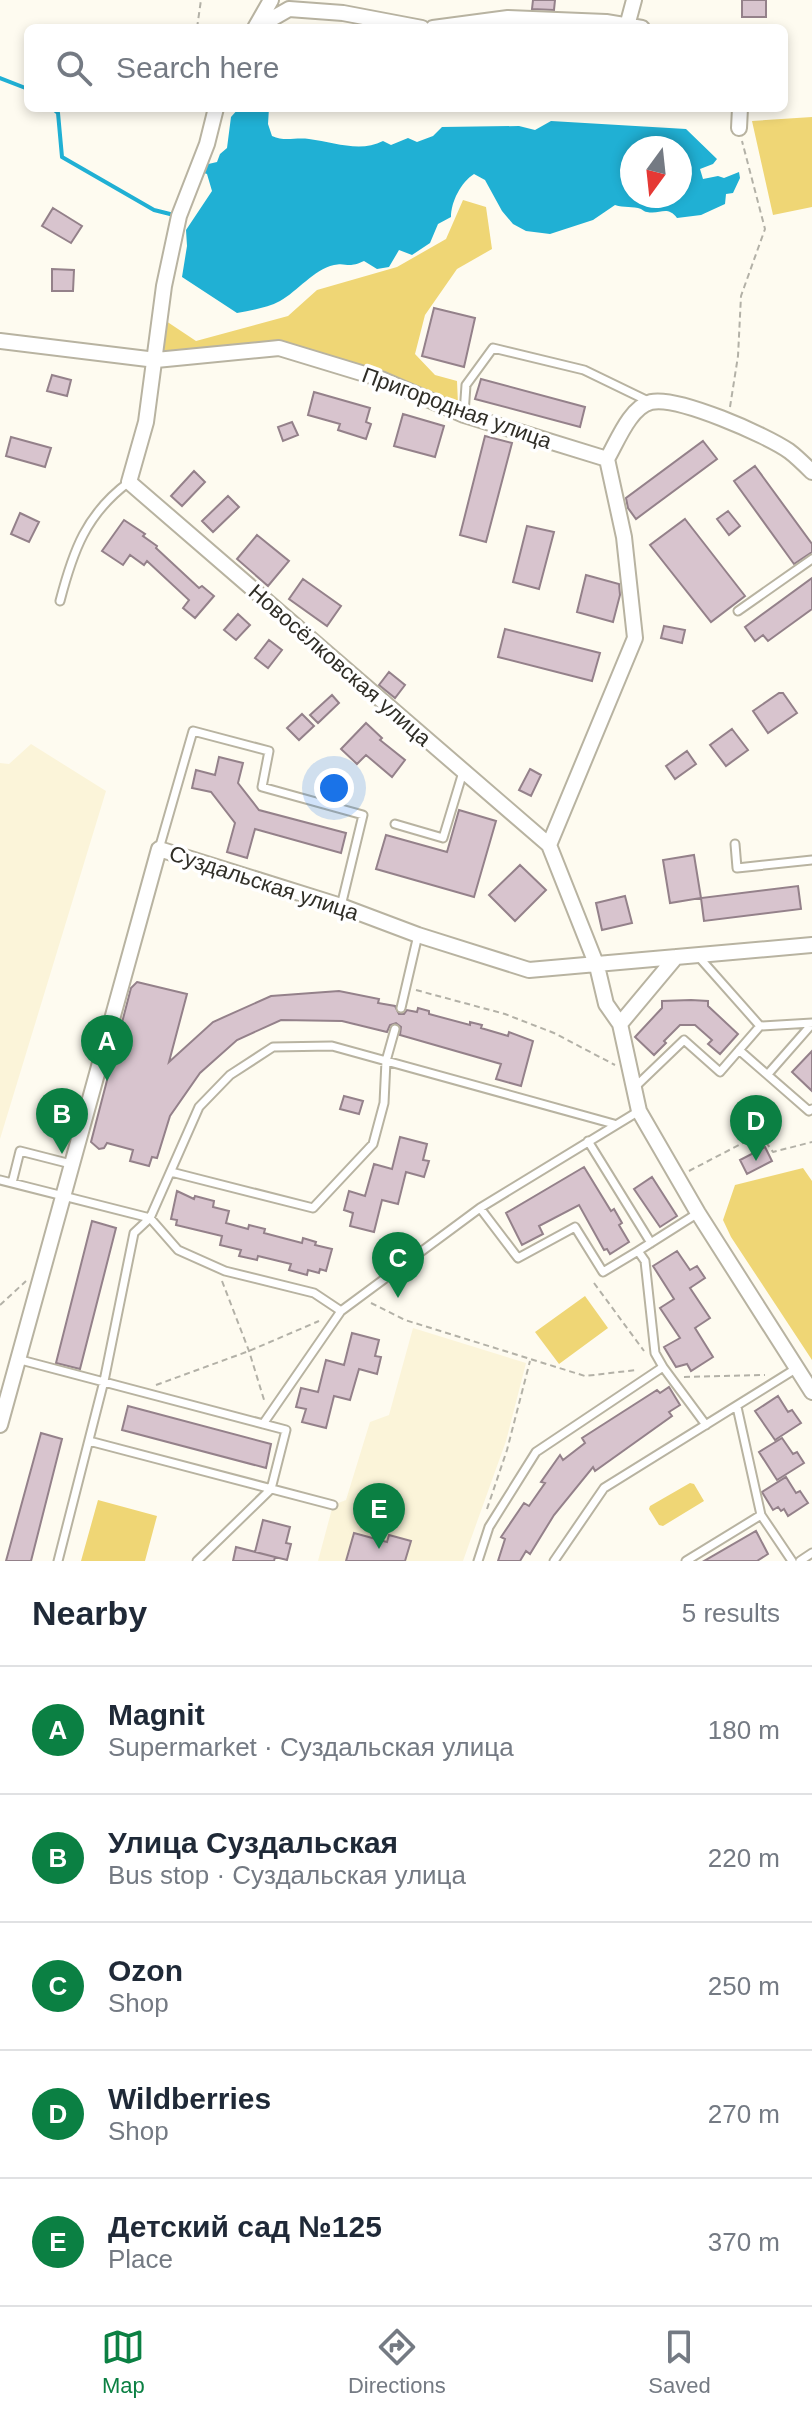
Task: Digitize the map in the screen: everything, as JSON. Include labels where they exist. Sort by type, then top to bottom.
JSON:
[{"type":"street","points":[[258,24],[271,0]]},
{"type":"street","points":[[628,24],[634,0]]},
{"type":"street","points":[[263,24],[289,9],[343,13],[401,24]]},
{"type":"street","points":[[463,24],[508,18],[597,24]]},
{"type":"street","points":[[129,482],[146,422],[164,286],[179,216],[207,144],[215,112]]},
{"type":"street","points":[[739,128],[740,112]]},
{"type":"street","name":"Пригородная улица","points":[[0,341],[156,360],[279,348],[381,379],[464,415],[607,459]]},
{"type":"street","points":[[549,845],[635,638],[624,537],[607,459],[633,415],[650,402],[670,403],[728,420],[788,450],[812,472]]},
{"type":"street","name":"Новосёлковская улица","points":[[129,482],[549,845],[597,966],[606,1004],[620,1024],[639,1111],[792,1371],[812,1392]]},
{"type":"street","name":"Суздальская улица","points":[[0,1425],[159,849],[529,970],[812,945]]},
{"type":"street","points":[[620,1024],[676,957]]},
{"type":"lane","points":[[464,415],[466,385],[493,348],[584,370],[650,402]]},
{"type":"lane","points":[[60,601],[71,557],[90,523],[109,497],[129,482]]},
{"type":"lane","points":[[738,611],[812,559]]},
{"type":"lane","points":[[159,849],[193,731],[269,751],[262,787],[363,815],[341,906]]},
{"type":"lane","points":[[395,824],[443,838],[463,772]]},
{"type":"lane","points":[[735,844],[737,868],[812,860]]},
{"type":"lane","points":[[401,1008],[418,935]]},
{"type":"lane","points":[[696,954],[760,1026]]},
{"type":"lane","points":[[633,1089],[684,1040],[720,1072],[760,1026],[812,1023]]},
{"type":"lane","points":[[768,1074],[812,1023]]},
{"type":"lane","points":[[171,1172],[313,1208],[373,1144],[384,1103],[386,1061],[395,1029]]},
{"type":"lane","points":[[58,1561],[104,1381],[134,1233],[150,1218],[199,1107],[230,1075],[273,1047],[332,1046],[614,1124]]},
{"type":"lane","points":[[739,1050],[809,1111],[812,1109]]},
{"type":"lane","points":[[263,1424],[341,1311],[480,1208],[639,1111]]},
{"type":"lane","points":[[588,1141],[651,1243]]},
{"type":"lane","points":[[12,1183],[20,1151],[71,1164]]},
{"type":"lane","points":[[0,1180],[150,1218],[178,1250],[217,1268],[314,1293],[341,1311]]},
{"type":"lane","points":[[480,1208],[518,1258],[575,1227],[603,1272],[698,1213]]},
{"type":"lane","points":[[638,1251],[645,1261],[655,1353],[706,1425]]},
{"type":"lane","points":[[17,1359],[286,1430],[271,1489],[197,1561]]},
{"type":"lane","points":[[478,1561],[489,1527],[536,1452],[663,1367]]},
{"type":"lane","points":[[554,1561],[604,1488],[792,1371]]},
{"type":"lane","points":[[737,1407],[761,1515],[792,1561]]},
{"type":"lane","points":[[89,1441],[333,1505]]},
{"type":"lane","points":[[686,1561],[761,1515]]},
{"type":"lane","points":[[800,1561],[812,1553]]},
{"type":"path","points":[[198,24],[201,0]]},
{"type":"path","points":[[728,420],[738,356],[741,296],[765,229],[739,128]]},
{"type":"path","points":[[405,988],[505,1014],[554,1033],[630,1073]]},
{"type":"path","points":[[685,1174],[760,1134],[773,1152],[812,1142]]},
{"type":"path","points":[[217,1268],[249,1351],[268,1416]]},
{"type":"path","points":[[0,1305],[23,1283],[40,1275]]},
{"type":"path","points":[[594,1283],[648,1357],[663,1367]]},
{"type":"path","points":[[360,1297],[405,1320],[585,1376],[663,1367]]},
{"type":"path","points":[[140,1391],[249,1351],[319,1321]]},
{"type":"path","points":[[483,1519],[507,1450],[530,1360]]},
{"type":"path","points":[[670,1377],[792,1371]]},
{"type":"shaded area","points":[[812,117],[812,207],[773,215],[752,121]]},
{"type":"shaded area","points":[[463,200],[486,207],[492,249],[457,269],[425,315],[415,354],[435,375],[457,381],[458,404],[384,373],[288,344],[183,354],[163,351],[166,321],[196,341],[288,316],[317,290],[397,267],[446,239]]},
{"type":"shaded area","points":[[31,744],[106,791],[0,1139],[0,763],[9,764]]},
{"type":"shaded area","points":[[803,1168],[812,1181],[812,1360],[723,1220],[735,1185]]},
{"type":"shaded area","points":[[585,1296],[608,1328],[559,1364],[535,1332]]},
{"type":"shaded area","points":[[413,1328],[526,1363],[506,1441],[463,1561],[318,1561],[333,1505],[346,1500],[370,1422],[389,1415]]},
{"type":"shaded area","points":[[690,1483],[694,1484],[704,1501],[663,1526],[659,1525],[650,1506]]},
{"type":"shaded area","points":[[98,1500],[157,1516],[145,1561],[81,1561]]},
{"type":"water","points":[[235,112],[269,112],[272,136],[281,139],[309,139],[347,146],[365,146],[383,141],[391,145],[408,138],[417,142],[433,136],[442,127],[519,126],[535,130],[551,121],[686,129],[717,159],[700,169],[703,179],[724,178],[739,172],[740,178],[733,193],[726,194],[725,204],[701,215],[677,218],[667,211],[646,212],[638,208],[692,208],[692,136],[620,136],[620,206],[615,205],[593,220],[550,234],[526,231],[513,224],[485,180],[474,174],[458,193],[451,217],[438,224],[430,243],[412,255],[399,250],[389,267],[377,269],[364,261],[354,265],[334,265],[319,271],[280,301],[237,313],[182,277],[186,230],[212,191],[207,174],[201,172],[204,165],[217,162],[227,148],[231,117]]},
{"type":"building","points":[[533,0],[555,0],[554,10],[532,9]]},
{"type":"building","points":[[742,0],[766,0],[766,17],[742,17]]},
{"type":"building","points":[[53,208],[82,226],[71,243],[42,226]]},
{"type":"building","points":[[52,269],[74,270],[73,291],[52,291]]},
{"type":"building","points":[[434,308],[475,318],[464,367],[422,356]]},
{"type":"building","points":[[52,375],[71,380],[67,396],[47,391]]},
{"type":"building","points":[[481,379],[585,407],[580,427],[475,399]]},
{"type":"building","points":[[314,392],[370,408],[366,422],[371,424],[366,439],[338,430],[340,424],[308,415]]},
{"type":"building","points":[[403,414],[444,426],[435,457],[394,446]]},
{"type":"building","points":[[292,422],[298,435],[283,441],[278,427]]},
{"type":"building","points":[[485,436],[512,443],[486,542],[460,535]]},
{"type":"building","points":[[11,437],[51,448],[45,467],[6,456]]},
{"type":"building","points":[[703,441],[717,459],[636,519],[628,508],[626,498]]},
{"type":"building","points":[[755,466],[812,544],[812,552],[794,564],[734,481]]},
{"type":"building","points":[[194,471],[205,482],[182,506],[171,496]]},
{"type":"building","points":[[228,496],[239,507],[213,532],[202,521]]},
{"type":"building","points":[[728,511],[740,526],[729,535],[717,519]]},
{"type":"building","points":[[20,513],[39,522],[29,542],[11,534]]},
{"type":"building","points":[[685,519],[745,596],[711,622],[650,545]]},
{"type":"building","points":[[124,520],[145,534],[143,536],[199,588],[202,586],[214,596],[195,618],[183,608],[189,600],[147,561],[144,565],[130,555],[123,565],[102,551]]},
{"type":"building","points":[[527,526],[554,532],[539,589],[513,582]]},
{"type":"building","points":[[257,535],[289,561],[268,586],[237,559]]},
{"type":"building","points":[[586,575],[619,584],[620,595],[613,622],[577,612]]},
{"type":"building","points":[[812,578],[812,609],[768,641],[763,635],[755,641],[745,627]]},
{"type":"building","points":[[303,579],[341,606],[327,626],[289,599]]},
{"type":"building","points":[[238,614],[250,625],[236,640],[224,630]]},
{"type":"building","points":[[664,626],[685,630],[682,643],[661,638]]},
{"type":"building","points":[[505,629],[600,653],[592,681],[498,657]]},
{"type":"building","points":[[269,640],[282,650],[268,668],[255,658]]},
{"type":"building","points":[[389,672],[405,685],[395,698],[379,685]]},
{"type":"building","points":[[783,693],[797,713],[768,733],[753,711]]},
{"type":"building","points":[[332,695],[339,703],[318,723],[310,715]]},
{"type":"building","points":[[302,714],[314,726],[299,740],[287,728]]},
{"type":"building","points":[[366,723],[382,738],[380,740],[405,760],[392,777],[366,755],[357,764],[341,749]]},
{"type":"building","points":[[732,729],[748,750],[726,766],[710,745]]},
{"type":"building","points":[[687,751],[696,764],[675,779],[666,766]]},
{"type":"building","points":[[219,757],[243,763],[238,783],[259,810],[346,833],[341,853],[255,829],[247,858],[227,852],[235,823],[211,792],[192,788],[196,770],[215,775]]},
{"type":"building","points":[[530,769],[541,775],[531,796],[519,790]]},
{"type":"building","points":[[459,810],[496,821],[474,897],[376,869],[386,835],[447,852]]},
{"type":"building","points":[[694,855],[701,898],[670,903],[663,860]]},
{"type":"building","points":[[520,865],[546,890],[515,921],[489,895]]},
{"type":"building","points":[[798,886],[801,909],[704,921],[701,898]]},
{"type":"building","points":[[625,896],[632,923],[602,930],[596,903]]},
{"type":"building","points":[[137,982],[187,994],[169,1062],[213,1022],[271,996],[339,991],[379,999],[378,1003],[395,1006],[399,1014],[407,1010],[417,1012],[418,1008],[429,1011],[429,1014],[470,1025],[470,1022],[482,1025],[481,1028],[508,1036],[509,1032],[533,1041],[521,1086],[496,1079],[501,1064],[400,1035],[401,1027],[396,1023],[390,1025],[387,1032],[342,1021],[281,1020],[237,1040],[200,1073],[170,1116],[157,1158],[152,1157],[149,1166],[130,1161],[133,1150],[107,1143],[99,1149],[91,1142],[131,988]]},
{"type":"building","points":[[662,1001],[708,1001],[708,1006],[738,1034],[720,1054],[708,1044],[712,1040],[695,1025],[680,1025],[654,1055],[635,1037],[662,1008]]},
{"type":"building","points":[[812,1051],[812,1091],[792,1072]]},
{"type":"building","points":[[344,1096],[363,1101],[359,1114],[340,1109]]},
{"type":"building","points":[[400,1137],[427,1144],[423,1160],[429,1161],[424,1177],[406,1172],[398,1204],[382,1200],[374,1232],[350,1226],[353,1213],[344,1210],[349,1191],[365,1196],[374,1164],[392,1169]]},
{"type":"building","points":[[765,1147],[772,1161],[747,1174],[740,1160]]},
{"type":"building","points":[[584,1167],[611,1211],[614,1209],[629,1242],[610,1254],[607,1249],[604,1250],[579,1205],[539,1226],[543,1234],[522,1245],[506,1213]]},
{"type":"building","points":[[652,1177],[677,1216],[660,1227],[634,1189]]},
{"type":"building","points":[[177,1191],[194,1199],[195,1196],[214,1201],[213,1207],[229,1211],[226,1223],[248,1229],[249,1225],[265,1229],[264,1233],[302,1243],[303,1238],[332,1249],[326,1271],[308,1270],[307,1275],[289,1270],[291,1264],[258,1256],[257,1260],[239,1256],[241,1250],[220,1245],[222,1236],[176,1225],[177,1220],[171,1219]]},
{"type":"building","points":[[92,1221],[116,1228],[80,1369],[56,1363]]},
{"type":"building","points":[[677,1251],[690,1270],[697,1266],[705,1278],[690,1288],[710,1318],[695,1328],[713,1357],[691,1371],[687,1364],[676,1367],[664,1347],[680,1338],[660,1308],[674,1299],[653,1266]]},
{"type":"building","points":[[352,1333],[379,1340],[375,1356],[381,1357],[377,1374],[359,1369],[350,1400],[334,1396],[326,1428],[302,1422],[306,1409],[296,1407],[301,1388],[318,1392],[326,1360],[344,1365]]},
{"type":"building","points":[[669,1387],[680,1405],[669,1412],[672,1416],[595,1471],[593,1467],[554,1515],[530,1554],[526,1551],[520,1561],[498,1561],[505,1539],[501,1537],[524,1503],[529,1506],[560,1455],[563,1460],[585,1443],[582,1438],[657,1390],[660,1393]]},
{"type":"building","points":[[778,1396],[788,1412],[792,1410],[801,1423],[775,1440],[755,1411]]},
{"type":"building","points":[[128,1406],[271,1444],[266,1468],[122,1430]]},
{"type":"building","points":[[41,1433],[62,1439],[31,1561],[6,1561]]},
{"type":"building","points":[[782,1438],[804,1463],[777,1480],[759,1452]]},
{"type":"building","points":[[786,1477],[796,1493],[800,1491],[808,1503],[788,1516],[784,1509],[781,1511],[778,1507],[773,1510],[762,1492]]},
{"type":"building","points":[[263,1520],[290,1527],[286,1543],[291,1544],[287,1560],[255,1552]]},
{"type":"building","points":[[756,1531],[768,1554],[757,1561],[704,1561]]},
{"type":"building","points":[[354,1533],[387,1542],[389,1535],[411,1541],[405,1561],[346,1561]]},
{"type":"building","points":[[236,1547],[275,1557],[274,1561],[233,1561]]},
{"type":"waterway","points":[[0,78],[24,87]]},
{"type":"waterway","points":[[57,112],[62,157],[154,210],[174,215]]},
{"type":"place","name":"Magnit","points":[[107,1081]]},
{"type":"place","name":"Улица Суздальская","points":[[62,1154]]},
{"type":"place","name":"Wildberries","points":[[756,1161]]},
{"type":"place","name":"Ozon","points":[[398,1298]]},
{"type":"place","name":"Детский сад №125","points":[[379,1549]]}]
